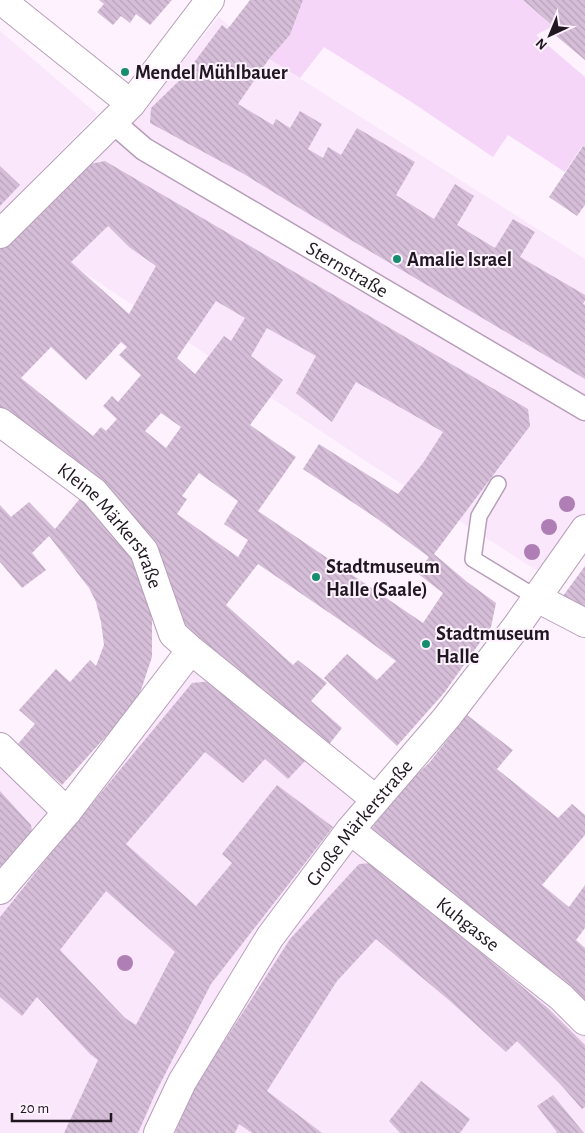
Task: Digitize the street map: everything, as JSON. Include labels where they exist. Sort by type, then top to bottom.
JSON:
[{"type":"street","points":[[1,0],[123,113]]},
{"type":"street","points":[[0,234],[123,113],[210,0]]},
{"type":"street","name":"Sternstraße","points":[[123,113],[144,149],[585,409]]},
{"type":"street","name":"Kleine Märkerstraße","points":[[0,422],[94,492],[144,551],[172,634],[375,799]]},
{"type":"street","name":"Große Märkerstraße","points":[[158,1133],[182,1082],[270,937],[350,830],[447,717],[537,598],[585,529]]},
{"type":"street","points":[[537,598],[585,623]]},
{"type":"street","points":[[0,890],[68,812],[191,650]]},
{"type":"street","points":[[0,746],[68,812]]},
{"type":"street","name":"Kuhgasse","points":[[350,830],[561,997],[585,1021]]},
{"type":"lane","points":[[498,484],[479,516],[472,559],[537,598]]},
{"type":"shaded area","points":[[303,0],[523,0],[553,26],[536,35],[585,77],[585,147],[582,146],[565,172],[508,135],[493,157],[413,103],[324,47],[300,78],[269,59],[290,35]]},
{"type":"shaded area","points":[[219,17],[269,59],[585,259],[585,517],[541,573],[367,462],[70,263],[25,219],[132,122]]},
{"type":"shaded area","points":[[0,31],[97,114],[0,213]]},
{"type":"shaded area","points":[[191,650],[375,799],[350,830],[585,1021],[585,1133],[0,1133],[0,892]]},
{"type":"shaded area","points":[[0,748],[66,811],[0,889]]},
{"type":"building","points":[[99,0],[172,0],[150,25],[136,14],[130,23],[121,16],[113,25],[97,12],[104,4]]},
{"type":"building","points":[[250,0],[303,0],[290,35],[269,59],[238,104],[273,125],[276,119],[290,128],[300,111],[322,124],[308,149],[323,158],[328,147],[341,155],[357,128],[415,162],[396,195],[434,219],[455,184],[474,196],[457,225],[495,248],[513,219],[535,232],[520,257],[585,295],[583,304],[585,305],[585,379],[244,174],[150,123],[151,108],[184,76],[222,25],[227,29]]},
{"type":"building","points":[[523,0],[585,0],[585,60],[549,30],[553,26]]},
{"type":"building","points":[[583,146],[585,147],[585,205],[577,216],[549,197]]},
{"type":"building","points":[[105,161],[528,409],[530,426],[434,554],[496,603],[491,627],[444,693],[397,746],[324,678],[347,654],[377,680],[396,661],[258,564],[226,605],[293,665],[298,660],[327,683],[311,701],[342,728],[327,747],[177,619],[157,556],[0,411],[0,249],[32,221],[90,164]],"holes":[[[108,226],[129,247],[156,266],[129,314],[71,262]],[[216,301],[245,318],[231,341],[224,336],[195,374],[177,358]],[[267,328],[316,356],[296,393],[332,422],[356,382],[443,432],[423,463],[398,494],[319,444],[303,469],[379,520],[429,557],[417,573],[443,593],[423,623],[258,511],[296,457],[250,425],[283,380],[251,356]],[[121,342],[127,347],[119,355],[141,375],[118,402],[112,396],[103,406],[117,419],[106,431],[101,427],[93,436],[21,378],[51,347],[86,380]],[[161,413],[181,427],[166,448],[145,431]],[[199,473],[238,501],[224,524],[248,540],[238,557],[177,514],[187,499],[182,496]]]},
{"type":"building","points":[[0,166],[20,185],[0,206]]},
{"type":"building","points":[[82,496],[131,558],[144,586],[152,619],[152,657],[137,702],[62,785],[17,745],[35,724],[19,710],[56,669],[70,682],[90,660],[96,666],[104,645],[101,622],[96,602],[89,588],[49,536],[32,553],[46,570],[22,588],[0,562],[0,505],[11,517],[29,502],[55,529]]},
{"type":"building","points":[[585,566],[585,606],[563,596]]},
{"type":"building","points":[[213,681],[305,761],[288,779],[265,759],[243,783],[205,752],[126,844],[196,906],[232,863],[222,854],[277,785],[333,827],[211,984],[156,1092],[138,1133],[64,1133],[98,1060],[90,1054],[37,997],[22,1016],[0,997],[0,917],[192,683]],"holes":[[[106,891],[175,952],[136,1025],[125,1018],[60,950]]]},
{"type":"building","points":[[467,715],[513,750],[497,769],[558,818],[572,804],[585,815],[585,835],[542,885],[569,907],[585,885],[585,928],[576,940],[585,948],[585,1006],[553,973],[371,829],[407,784],[429,763]]},
{"type":"building","points":[[0,791],[31,825],[33,837],[0,875]]},
{"type":"building","points":[[373,863],[549,1009],[585,1045],[585,1107],[582,1109],[517,1041],[506,1052],[450,1001],[376,939],[337,981],[267,1091],[322,1133],[252,1133],[239,1124],[235,1133],[175,1133],[191,1093],[290,939],[359,864]]},
{"type":"building","points":[[421,1081],[470,1119],[460,1133],[400,1133],[389,1121]]},
{"type":"building","points":[[553,1095],[584,1133],[555,1133],[557,1132],[537,1106]]},
{"type":"place","name":"Mendel Mühlbauer","points":[[125,72]]},
{"type":"place","name":"Amalie Israel","points":[[397,259]]},
{"type":"place","name":"Stadtmuseum Halle (Saale)","points":[[316,577]]},
{"type":"place","name":"Stadtmuseum Halle","points":[[426,644]]}]
